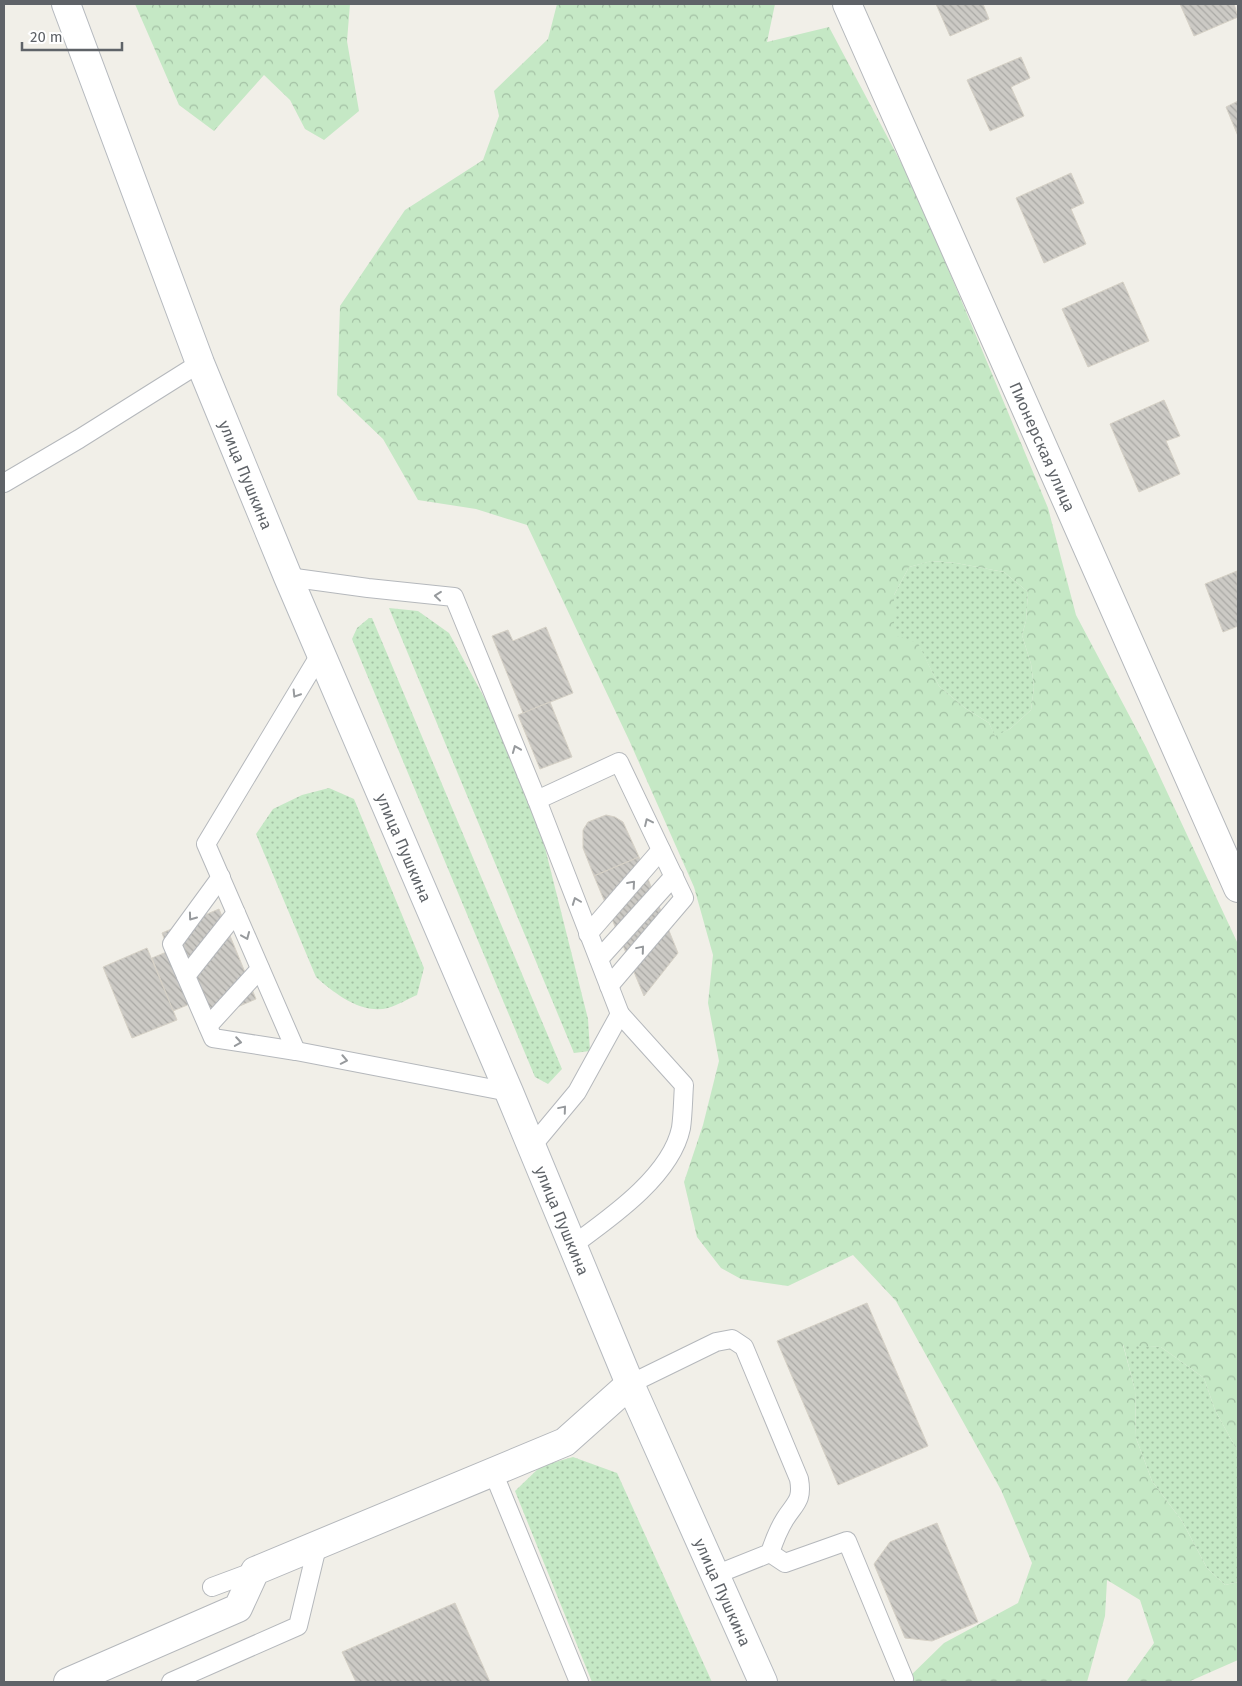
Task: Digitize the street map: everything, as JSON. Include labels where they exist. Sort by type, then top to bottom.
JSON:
[{"type":"main road","name":"улица Пушкина","points":[[66,4],[200,363],[288,576],[532,1146],[630,1384],[763,1682]]},
{"type":"main road","name":"Пионерская улица","points":[[847,4],[1238,888]]},
{"type":"main road","points":[[68,1682],[238,1608],[255,1571],[564,1442],[630,1384]]},
{"type":"lane","points":[[4,483],[80,439],[200,363]]},
{"type":"lane","points":[[288,576],[368,588],[454,597],[537,800],[620,1014],[684,1085],[681,1129],[667,1160],[626,1206],[573,1245]]},
{"type":"lane","points":[[296,1051],[206,844],[321,653]]},
{"type":"lane","points":[[537,800],[620,762],[684,898],[609,986]]},
{"type":"lane","points":[[588,934],[661,850]]},
{"type":"lane","points":[[599,959],[674,876]]},
{"type":"lane","points":[[221,877],[172,944],[213,1038],[296,1051],[509,1092]]},
{"type":"lane","points":[[186,976],[236,913]]},
{"type":"lane","points":[[208,1026],[260,969]]},
{"type":"lane","points":[[532,1146],[577,1092],[620,1014]]},
{"type":"lane","points":[[630,1384],[716,1342],[732,1339],[744,1347],[798,1479],[801,1491],[796,1506],[785,1518],[774,1538],[770,1553]]},
{"type":"lane","points":[[493,1472],[579,1682]]},
{"type":"lane","points":[[770,1553],[786,1563],[847,1541],[904,1679]]},
{"type":"lane","points":[[171,1682],[298,1626],[316,1547]]},
{"type":"lane","points":[[715,1575],[770,1553]]},
{"type":"lane","points":[[212,1587],[255,1571]]},
{"type":"green space","points":[[135,4],[350,4],[347,41],[359,111],[324,140],[305,129],[290,100],[264,75],[214,131],[179,105]]},
{"type":"green space","points":[[557,4],[775,4],[767,42],[829,27],[914,187],[1048,508],[1076,615],[1146,747],[1238,944],[1238,1452],[1215,1410],[1204,1378],[1161,1347],[1123,1345],[1135,1390],[1136,1438],[1152,1481],[1182,1521],[1207,1568],[1225,1585],[1238,1582],[1238,1660],[1188,1682],[1126,1682],[1154,1643],[1140,1600],[1107,1580],[1105,1616],[1087,1682],[904,1682],[944,1643],[1018,1603],[1032,1563],[1001,1490],[896,1301],[853,1255],[788,1286],[741,1279],[721,1268],[697,1237],[684,1182],[703,1125],[719,1061],[708,1003],[713,955],[694,887],[629,740],[527,525],[476,509],[418,500],[383,439],[337,395],[340,306],[405,210],[483,160],[499,116],[494,91],[548,39]],"holes":[[[932,561],[956,563],[1004,572],[1028,592],[1026,621],[1022,635],[1031,664],[1034,687],[1031,710],[1010,729],[995,736],[989,723],[965,708],[939,686],[918,643],[894,635],[894,595],[909,567]]]},
{"type":"green space","points":[[931,561],[956,563],[1004,572],[1028,592],[1026,621],[1022,635],[1031,664],[1034,687],[1031,710],[1010,729],[995,737],[989,723],[965,708],[939,686],[918,644],[894,636],[894,595],[909,567]]},
{"type":"green space","points":[[389,608],[418,611],[449,633],[491,710],[535,808],[588,1019],[590,1051],[574,1053]]},
{"type":"green space","points":[[369,618],[372,618],[562,1069],[548,1084],[535,1077],[352,639],[357,628]]},
{"type":"green space","points":[[329,788],[354,799],[424,968],[417,995],[388,1008],[368,1008],[349,1001],[331,990],[316,977],[256,834],[273,809],[302,795]]},
{"type":"green space","points":[[1123,1344],[1161,1347],[1204,1378],[1215,1410],[1238,1452],[1238,1582],[1225,1585],[1207,1568],[1182,1521],[1152,1481],[1136,1438],[1135,1390]]},
{"type":"green space","points":[[573,1457],[617,1473],[712,1682],[592,1682],[515,1491],[541,1466]]},
{"type":"building","points":[[936,4],[983,4],[989,19],[950,36]]},
{"type":"building","points":[[1180,4],[1234,4],[1238,17],[1194,36]]},
{"type":"building","points":[[1021,57],[1030,78],[1011,87],[1024,116],[990,131],[967,80]]},
{"type":"building","points":[[1238,101],[1238,136],[1226,107]]},
{"type":"building","points":[[1071,173],[1084,203],[1071,209],[1086,244],[1044,263],[1016,198]]},
{"type":"building","points":[[1123,282],[1149,341],[1088,367],[1062,309]]},
{"type":"building","points":[[1164,400],[1180,436],[1166,441],[1180,474],[1139,492],[1110,424]]},
{"type":"building","points":[[1237,571],[1238,626],[1223,632],[1205,584]]},
{"type":"building","points":[[546,627],[573,693],[523,713],[492,636],[508,630],[513,641]]},
{"type":"building","points":[[550,702],[572,757],[540,769],[518,715]]},
{"type":"building","points":[[606,815],[615,817],[623,822],[639,857],[594,876],[583,848],[583,830],[588,822]]},
{"type":"building","points":[[639,857],[678,953],[644,996],[594,876]]},
{"type":"building","points":[[219,909],[256,999],[200,1023],[192,1003],[173,1011],[152,958],[169,951],[162,933]]},
{"type":"building","points":[[147,948],[177,1020],[132,1038],[103,967]]},
{"type":"building","points":[[867,1303],[928,1446],[838,1485],[777,1341]]},
{"type":"building","points":[[937,1523],[978,1622],[932,1641],[905,1638],[874,1564],[890,1542]]},
{"type":"building","points":[[455,1603],[490,1682],[356,1682],[342,1652]]}]
